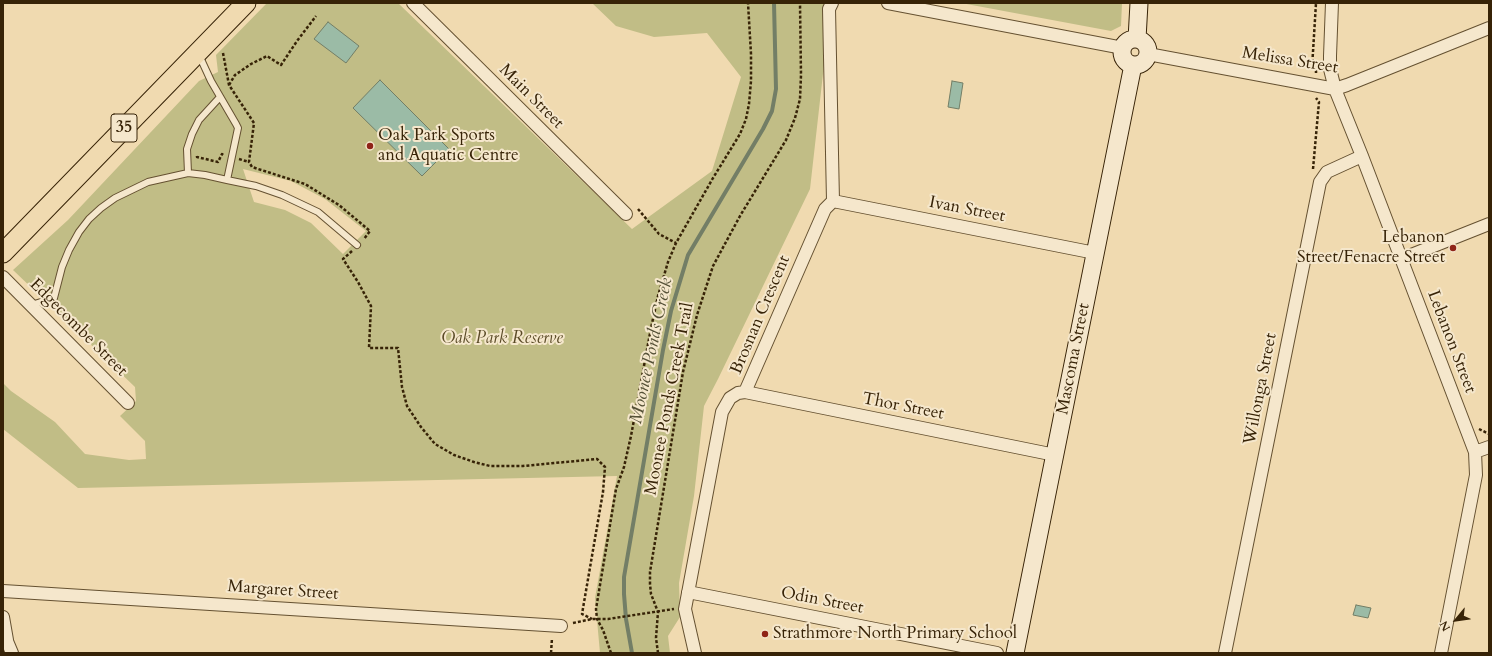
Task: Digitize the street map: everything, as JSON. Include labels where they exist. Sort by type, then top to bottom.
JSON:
[{"type":"main road","name":"35","points":[[3,253],[246,3]]},
{"type":"main road","points":[[1137,39],[1139,3]]},
{"type":"main road","points":[[1137,39],[1144,43],[1148,54],[1144,61],[1138,65],[1133,65],[1129,64],[1123,57],[1123,48],[1130,40],[1137,39]]},
{"type":"main road","name":"Mascoma Street","points":[[1015,653],[1133,65]]},
{"type":"street","name":"Main Street","points":[[413,3],[626,214]]},
{"type":"street","points":[[832,3],[829,9],[833,201]]},
{"type":"street","points":[[888,3],[1123,48]]},
{"type":"street","name":"Lebanon Street","points":[[1332,3],[1330,69],[1335,89],[1475,452],[1476,475],[1441,653]]},
{"type":"street","name":"Melissa Street","points":[[1148,54],[1335,89],[1347,86],[1489,28]]},
{"type":"street","name":"Willonga Street","points":[[1225,653],[1320,182],[1327,172],[1362,156]]},
{"type":"street","name":"Ivan Street","points":[[833,201],[1095,253]]},
{"type":"street","name":"Brosnan Crescent","points":[[695,653],[685,609],[722,412],[730,398],[738,393],[745,392],[825,209],[833,201]]},
{"type":"street","points":[[1401,259],[1489,224]]},
{"type":"street","name":"Edgecombe Street","points":[[3,277],[128,403]]},
{"type":"street","name":"Thor Street","points":[[745,392],[1055,455]]},
{"type":"street","points":[[1475,452],[1489,447]]},
{"type":"street","name":"Margaret Street","points":[[3,591],[556,626]]},
{"type":"street","name":"Odin Street","points":[[688,592],[997,653]]},
{"type":"street","points":[[3,617],[5,637],[12,653]]},
{"type":"lane","points":[[198,52],[220,97],[238,128],[227,180]]},
{"type":"lane","points":[[188,173],[188,149],[192,134],[199,120],[220,97]]},
{"type":"lane","points":[[31,305],[54,298],[62,267],[69,250],[79,232],[89,219],[101,208],[115,198],[148,182],[188,173],[256,186],[297,201],[318,212],[358,245]]},
{"type":"path","points":[[611,653],[603,630],[597,619],[596,609],[616,489],[624,467],[632,436],[658,296],[668,262],[676,243],[740,134],[746,119],[749,104],[751,74],[748,3]]},
{"type":"path","name":"Moonee Ponds Creek Trail","points":[[658,653],[656,638],[658,612],[651,594],[650,572],[684,372],[695,322],[703,293],[713,266],[723,245],[786,140],[795,118],[800,99],[800,3]]},
{"type":"path","points":[[229,85],[235,75],[251,64],[267,56],[281,65],[316,16]]},
{"type":"path","points":[[222,53],[229,85],[254,123],[249,162],[252,167],[305,184],[338,205],[370,231],[343,259],[371,306],[369,348],[398,348],[402,387],[407,406],[435,444],[454,455],[490,466],[523,466],[597,459],[605,467],[603,492],[582,614],[592,620]]},
{"type":"path","points":[[188,149],[198,149],[197,157],[218,162],[222,154],[249,162]]},
{"type":"path","points":[[638,209],[658,234],[676,243]]},
{"type":"path","points":[[1476,426],[1481,431],[1489,434]]},
{"type":"path","points":[[551,653],[556,626],[597,619],[608,619],[685,609]]},
{"type":"green space","name":"Oak Park Reserve","points":[[267,3],[398,3],[632,229],[712,171],[741,77],[707,33],[654,37],[616,26],[592,3],[831,3],[810,189],[704,406],[694,496],[679,583],[680,617],[668,636],[670,653],[600,653],[595,598],[617,476],[78,488],[3,429],[3,383],[11,391],[55,422],[85,454],[129,460],[146,459],[145,441],[120,416],[136,401],[135,387],[13,270],[68,220],[199,81],[218,72],[216,55]],"holes":[[[243,169],[291,181],[325,199],[366,231],[343,254],[311,223],[285,210],[254,202]]]},
{"type":"green space","points":[[961,3],[1122,3],[1121,26],[1111,31]]},
{"type":"shaded area","points":[[328,22],[359,46],[346,63],[314,39]]},
{"type":"shaded area","points":[[380,80],[449,149],[422,176],[353,108]]},
{"type":"shaded area","points":[[952,81],[963,83],[959,109],[948,107]]},
{"type":"shaded area","points":[[1356,605],[1371,608],[1368,618],[1353,615]]},
{"type":"waterway","name":"Moonee Ponds Creek","points":[[632,653],[626,619],[624,577],[671,311],[688,255],[763,129],[772,111],[776,89],[774,3]]},
{"type":"place","name":"Oak Park Sports and Aquatic Centre","points":[[370,146]]},
{"type":"place","name":"Lebanon Street/Fenacre Street","points":[[1453,248]]},
{"type":"place","name":"Strathmore North Primary School","points":[[765,634]]}]
